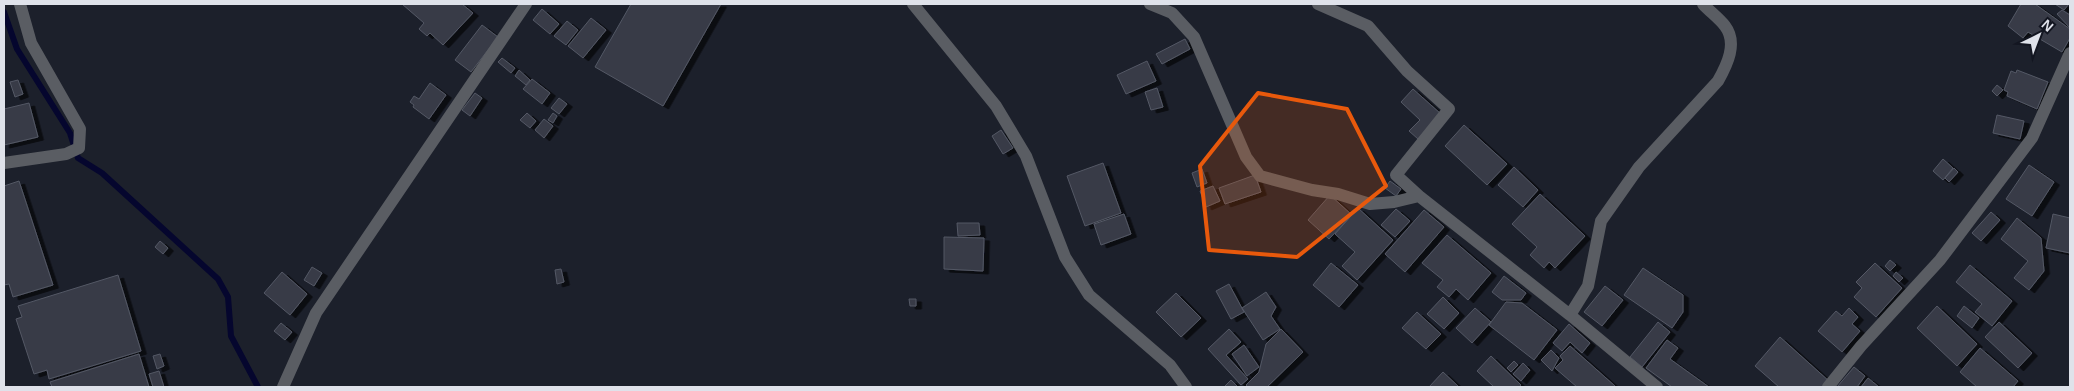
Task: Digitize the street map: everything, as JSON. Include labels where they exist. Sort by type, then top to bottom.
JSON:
[{"type":"street","points":[[4,163],[79,148],[80,129],[31,43],[20,4]]},
{"type":"street","points":[[282,387],[316,313],[526,4]]},
{"type":"street","points":[[913,4],[996,106],[1026,156],[1065,257],[1089,295],[1170,365],[1186,387]]},
{"type":"street","points":[[1150,4],[1172,13],[1194,37],[1246,157],[1260,176],[1312,190],[1338,194],[1370,204],[1394,202],[1419,196]]},
{"type":"street","points":[[1318,4],[1368,26],[1407,71],[1448,109],[1396,175],[1419,196],[1570,315],[1657,387]]},
{"type":"street","points":[[1570,315],[1588,286],[1601,220],[1639,167],[1718,81],[1727,64],[1732,48],[1726,27],[1702,4]]},
{"type":"street","points":[[1828,387],[1861,346],[1940,260],[2032,138],[2070,53]]},
{"type":"highlighted area","points":[[1258,93],[1347,109],[1386,186],[1297,257],[1209,250],[1200,166]]},
{"type":"building","points":[[402,4],[462,4],[473,13],[443,45],[430,33],[427,36],[419,29],[424,23]]},
{"type":"building","points":[[631,4],[721,4],[663,106],[595,67]]},
{"type":"building","points":[[2021,4],[2035,4],[2070,29],[2070,38],[2062,52],[2028,32],[2023,38],[2008,26]]},
{"type":"building","points":[[2055,4],[2069,4],[2064,10]]},
{"type":"building","points":[[542,9],[559,24],[550,34],[533,20]]},
{"type":"building","points":[[2062,10],[2070,15],[2070,28],[2057,14]]},
{"type":"building","points":[[591,18],[606,30],[583,58],[568,46]]},
{"type":"building","points":[[567,21],[578,30],[566,45],[554,36]]},
{"type":"building","points":[[482,25],[498,37],[471,72],[455,60]]},
{"type":"building","points":[[1185,39],[1190,49],[1162,64],[1156,54]]},
{"type":"building","points":[[502,58],[515,68],[511,73],[498,62]]},
{"type":"building","points":[[1147,61],[1156,81],[1126,94],[1117,75]]},
{"type":"building","points":[[519,70],[530,80],[526,85],[515,76]]},
{"type":"building","points":[[2017,70],[2048,82],[2037,109],[2007,96],[2008,92],[2004,90],[2011,71],[2016,73]]},
{"type":"building","points":[[532,79],[550,93],[542,104],[523,89]]},
{"type":"building","points":[[18,80],[23,94],[15,97],[10,82]]},
{"type":"building","points":[[430,83],[446,95],[429,119],[413,107],[414,105],[410,102],[414,96],[419,99]]},
{"type":"building","points":[[1997,85],[2003,90],[1997,96],[1992,91]]},
{"type":"building","points":[[1157,88],[1163,107],[1151,110],[1145,92]]},
{"type":"building","points":[[1413,89],[1441,114],[1418,139],[1409,131],[1420,120],[1401,102]]},
{"type":"building","points":[[475,93],[482,98],[470,116],[462,110]]},
{"type":"building","points":[[559,98],[567,104],[559,114],[551,108]]},
{"type":"building","points":[[29,103],[38,137],[4,145],[4,109]]},
{"type":"building","points":[[527,113],[536,121],[530,128],[520,120]]},
{"type":"building","points":[[553,113],[557,116],[553,123],[548,120]]},
{"type":"building","points":[[1997,115],[2024,121],[2020,139],[1993,133]]},
{"type":"building","points":[[544,119],[553,126],[544,138],[535,130]]},
{"type":"building","points":[[1464,125],[1507,164],[1487,185],[1445,146]]},
{"type":"building","points":[[1001,130],[1013,148],[1003,154],[992,136]]},
{"type":"building","points":[[1943,159],[1953,168],[1943,180],[1933,171]]},
{"type":"building","points":[[1103,163],[1121,213],[1085,226],[1067,176]]},
{"type":"building","points":[[2029,165],[2054,182],[2032,216],[2006,199]]},
{"type":"building","points":[[1514,167],[1538,190],[1523,207],[1498,185]]},
{"type":"building","points":[[1954,168],[1958,172],[1949,182],[1945,178]]},
{"type":"building","points":[[1202,169],[1207,183],[1197,187],[1192,173]]},
{"type":"building","points":[[1255,175],[1261,192],[1225,204],[1219,188]]},
{"type":"building","points":[[19,181],[53,285],[13,297],[9,284],[4,285],[4,186]]},
{"type":"building","points":[[1390,181],[1401,189],[1396,196],[1385,188]]},
{"type":"building","points":[[1213,186],[1220,201],[1206,207],[1200,191]]},
{"type":"building","points":[[1540,194],[1585,236],[1555,268],[1549,262],[1544,268],[1530,255],[1537,247],[1512,224]]},
{"type":"building","points":[[1330,195],[1352,215],[1329,239],[1308,220]]},
{"type":"building","points":[[1358,208],[1393,240],[1357,280],[1342,266],[1355,252],[1335,234]]},
{"type":"building","points":[[1396,209],[1410,221],[1395,237],[1381,225]]},
{"type":"building","points":[[1424,210],[1444,227],[1405,272],[1385,254]]},
{"type":"building","points":[[1991,212],[2000,220],[1981,241],[1972,233]]},
{"type":"building","points":[[1124,214],[1131,234],[1101,245],[1094,224]]},
{"type":"building","points":[[2053,214],[2070,218],[2070,253],[2046,248]]},
{"type":"building","points":[[2017,218],[2041,238],[2044,271],[2029,290],[2014,278],[2028,261],[2001,239]]},
{"type":"building","points":[[957,223],[979,223],[980,235],[958,236]]},
{"type":"building","points":[[1447,235],[1491,273],[1468,300],[1456,289],[1449,297],[1437,287],[1443,280],[1422,263]]},
{"type":"building","points":[[944,237],[984,238],[983,271],[944,269]]},
{"type":"building","points":[[160,241],[168,248],[163,254],[155,247]]},
{"type":"building","points":[[1890,260],[1896,265],[1890,271],[1885,266]]},
{"type":"building","points":[[1331,263],[1358,285],[1339,307],[1313,285]]},
{"type":"building","points":[[1875,263],[1902,288],[1876,317],[1854,297],[1862,288],[1856,282]]},
{"type":"building","points":[[1970,265],[2012,301],[1992,326],[1975,312],[1982,304],[1956,282]]},
{"type":"building","points":[[312,267],[322,273],[314,286],[304,280]]},
{"type":"building","points":[[1643,268],[1683,295],[1683,312],[1672,328],[1624,295]]},
{"type":"building","points":[[561,269],[564,282],[557,284],[555,270]]},
{"type":"building","points":[[282,272],[307,294],[290,315],[264,293]]},
{"type":"building","points":[[1896,272],[1903,278],[1899,282],[1893,276]]},
{"type":"building","points":[[118,275],[141,351],[49,379],[47,370],[34,374],[16,319],[22,317],[18,306]]},
{"type":"building","points":[[1504,276],[1526,293],[1521,300],[1502,300],[1492,292]]},
{"type":"building","points":[[1229,284],[1244,312],[1231,319],[1216,291]]},
{"type":"building","points":[[1605,286],[1623,300],[1602,326],[1584,312]]},
{"type":"building","points":[[1266,292],[1276,307],[1271,316],[1280,329],[1263,340],[1242,308]]},
{"type":"building","points":[[1176,293],[1201,318],[1181,337],[1156,312]]},
{"type":"building","points":[[1443,297],[1459,313],[1444,329],[1427,314]]},
{"type":"building","points":[[909,299],[916,299],[916,306],[910,306]]},
{"type":"building","points":[[1506,302],[1522,303],[1557,330],[1534,360],[1489,325]]},
{"type":"building","points":[[1937,306],[1977,344],[1957,366],[1917,328]]},
{"type":"building","points":[[1964,306],[1979,318],[1972,328],[1957,316]]},
{"type":"building","points":[[1475,308],[1491,322],[1472,343],[1456,328]]},
{"type":"building","points":[[1849,308],[1858,317],[1852,324],[1860,331],[1842,352],[1818,331],[1836,311],[1842,316]]},
{"type":"building","points":[[1417,312],[1441,334],[1426,349],[1402,328]]},
{"type":"building","points":[[1658,322],[1670,332],[1642,367],[1630,357]]},
{"type":"building","points":[[1999,322],[2032,353],[2018,368],[1985,337]]},
{"type":"building","points":[[281,323],[292,332],[285,340],[274,331]]},
{"type":"building","points":[[1569,324],[1590,343],[1582,353],[1570,342],[1562,351],[1553,343]]},
{"type":"building","points":[[1229,329],[1241,342],[1226,355],[1248,379],[1241,385],[1208,349]]},
{"type":"building","points":[[1281,329],[1303,352],[1267,387],[1248,387],[1246,385],[1259,372],[1266,344]]},
{"type":"building","points":[[1780,337],[1830,382],[1826,387],[1779,387],[1755,366]]},
{"type":"building","points":[[1667,340],[1678,348],[1670,359],[1709,387],[1672,387],[1646,368]]},
{"type":"building","points":[[1244,345],[1259,367],[1247,376],[1232,354]]},
{"type":"building","points":[[1570,346],[1615,386],[1577,387],[1555,368],[1563,360],[1560,356]]},
{"type":"building","points":[[1980,348],[2018,381],[2013,387],[1977,387],[1960,372]]},
{"type":"building","points":[[1551,350],[1559,358],[1552,371],[1541,360]]},
{"type":"building","points":[[139,354],[149,387],[52,387],[50,382]]},
{"type":"building","points":[[160,354],[164,366],[157,369],[153,356]]},
{"type":"building","points":[[1491,356],[1521,385],[1519,387],[1494,387],[1477,371]]},
{"type":"building","points":[[1514,361],[1518,365],[1511,372],[1507,368]]},
{"type":"building","points":[[1523,363],[1530,370],[1521,381],[1513,374]]},
{"type":"building","points":[[1854,367],[1865,376],[1857,387],[1837,387]]},
{"type":"building","points":[[159,371],[164,387],[153,387],[149,374]]},
{"type":"building","points":[[1443,372],[1459,387],[1429,387]]},
{"type":"building","points":[[1868,378],[1879,387],[1861,387]]},
{"type":"building","points":[[1231,380],[1238,387],[1224,387]]},
{"type":"waterway","points":[[4,12],[17,49],[70,133],[78,158],[102,173],[218,279],[228,297],[231,336],[258,387]]}]
